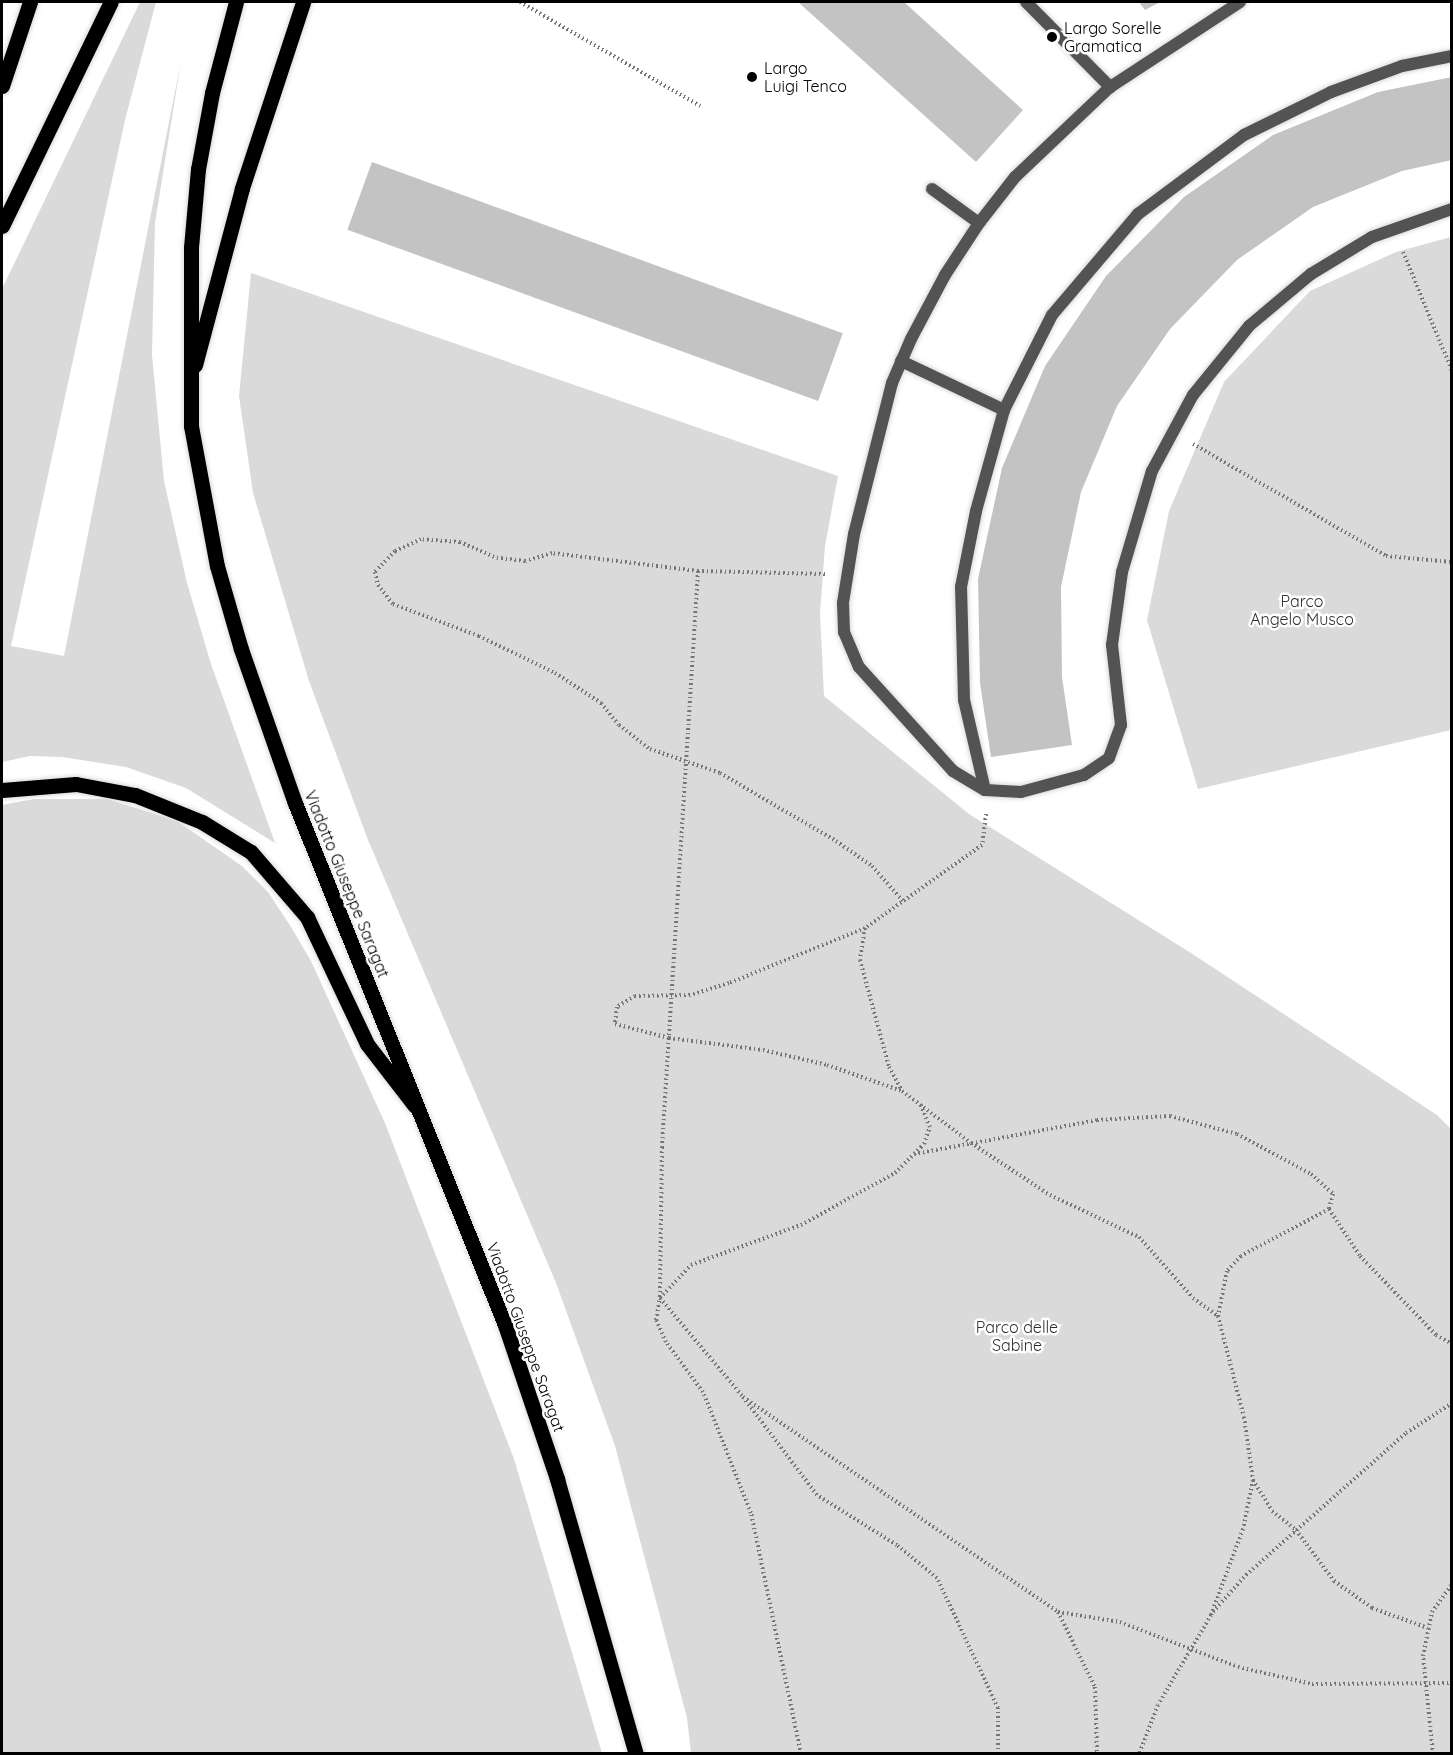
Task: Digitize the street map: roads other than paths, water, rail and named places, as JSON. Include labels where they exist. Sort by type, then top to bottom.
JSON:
[{"type":"main road","points":[[2,86],[30,2]]},
{"type":"main road","points":[[2,226],[111,2]]},
{"type":"main road","name":"Viadotto Giuseppe Saragat","points":[[236,2],[212,93],[198,169],[191,248],[191,380],[197,466],[217,566],[241,649],[295,803],[424,1118],[524,1377],[636,1754]]},
{"type":"main road","points":[[191,380],[242,188],[303,2]]},
{"type":"main road","points":[[2,790],[76,784],[135,795],[202,822],[251,852],[307,917],[367,1044],[424,1118]]},
{"type":"street","points":[[1026,2],[1110,87]]},
{"type":"street","points":[[1239,2],[1110,87],[1050,141],[979,223],[933,296],[901,361],[874,446],[847,575],[842,618],[847,645],[860,667],[953,771],[985,790],[1021,792],[1084,775],[1102,766],[1114,749],[1121,711],[1112,651],[1115,607],[1140,502],[1171,432],[1216,365],[1277,300],[1331,260],[1393,228],[1452,209]]},
{"type":"street","points":[[985,790],[964,700],[961,587],[976,512],[1004,410],[1052,315],[1138,214],[1244,135],[1331,92],[1402,66],[1452,56]]},
{"type":"street","points":[[932,189],[979,223]]},
{"type":"street","points":[[901,361],[1004,410]]},
{"type":"place","name":"Largo Sorelle Gramatica","points":[[1052,37]]},
{"type":"place","name":"Largo Luigi Tenco","points":[[752,77]]},
{"type":"park label","name":"Parco Angelo Musco","points":[[1302,610]]},
{"type":"park label","name":"Parco delle Sabine","points":[[1017,1336]]}]
